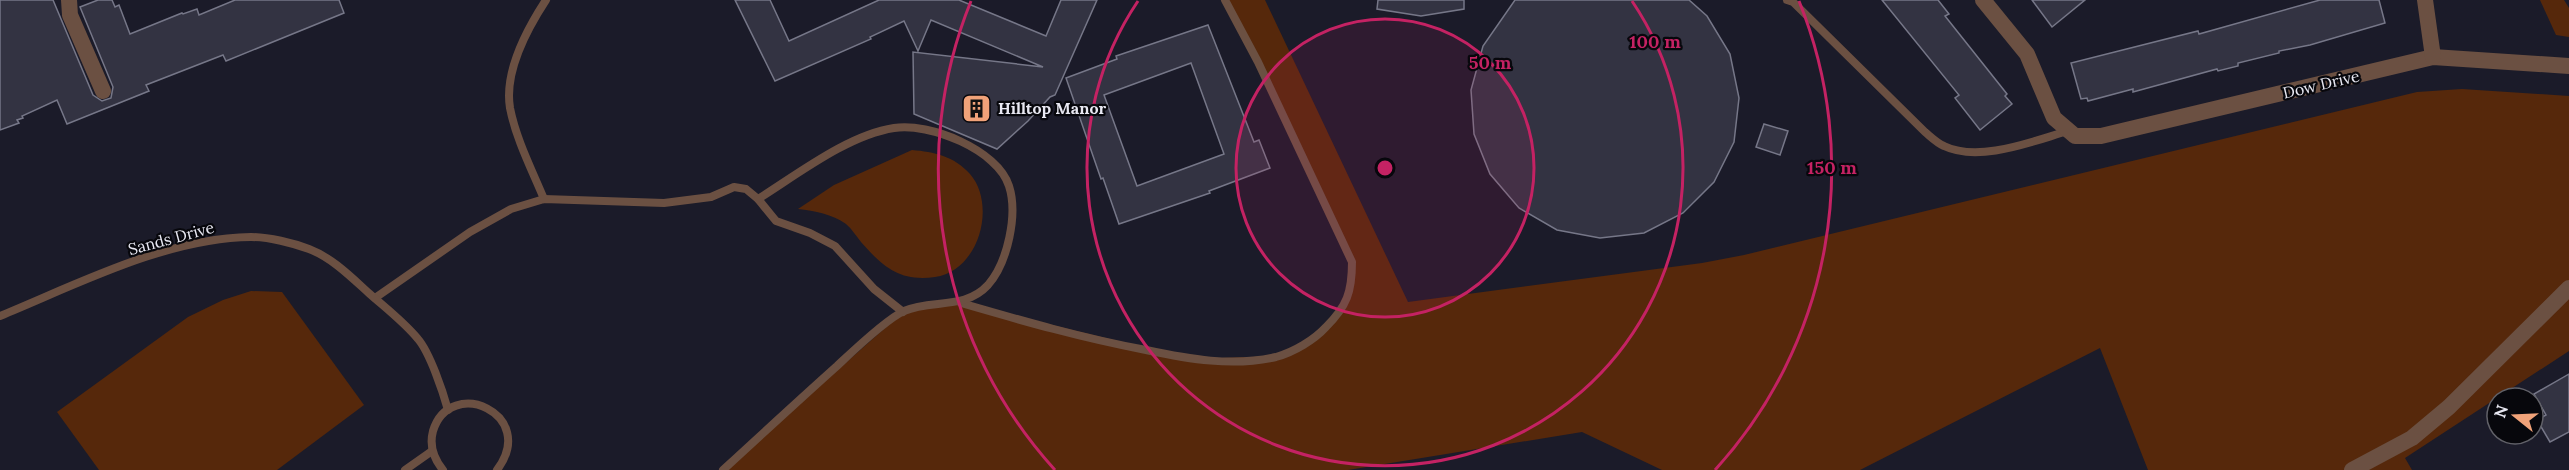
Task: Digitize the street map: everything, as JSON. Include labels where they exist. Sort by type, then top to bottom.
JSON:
[{"type":"street","points":[[69,0],[70,15],[103,91]]},
{"type":"street","points":[[1983,0],[2027,54],[2054,117],[2071,134]]},
{"type":"street","points":[[2425,0],[2433,57]]},
{"type":"street","name":"Dow Drive","points":[[2071,134],[2102,136],[2433,57],[2569,66]]},
{"type":"street","points":[[2352,470],[2412,438],[2449,407],[2569,288]]},
{"type":"lane","points":[[544,199],[523,150],[510,106],[513,69],[528,26],[546,0]]},
{"type":"lane","points":[[723,470],[860,345],[903,312],[925,306],[961,303],[1082,338],[1192,359],[1250,361],[1279,356],[1315,338],[1342,311],[1352,285],[1352,262],[1258,62],[1225,0]]},
{"type":"lane","points":[[1787,0],[1793,2],[1925,132],[1944,146],[1966,153],[1984,152],[2071,134]]},
{"type":"lane","points":[[758,199],[833,153],[863,138],[895,128],[927,129],[963,142],[994,164],[1009,185],[1014,217],[1007,251],[988,285],[961,303]]},
{"type":"lane","points":[[375,298],[470,232],[511,209],[544,199],[664,203],[711,197],[734,187],[746,189],[758,199],[776,221],[810,233],[835,246],[874,289],[903,312]]},
{"type":"lane","name":"Sands Drive","points":[[0,316],[115,268],[211,240],[254,237],[280,242],[310,249],[333,262],[420,340],[442,389],[448,410]]},
{"type":"lane","points":[[443,470],[432,451],[431,442],[436,424],[448,410],[458,405],[478,404],[488,408],[503,422],[508,438],[508,450],[497,470]]},
{"type":"lane","points":[[405,470],[432,451]]},
{"type":"shaded area","points":[[1225,0],[1265,0],[1408,302],[1702,263],[1744,255],[2417,92],[2462,89],[2569,96],[2569,351],[2515,386],[2485,386],[2485,406],[2405,458],[2412,470],[2148,470],[2100,348],[1860,470],[1662,470],[1582,432],[1348,470],[725,470],[903,312],[961,303],[1192,359],[1279,356],[1315,338],[1342,311],[1352,262]]},
{"type":"shaded area","points":[[2540,0],[2564,0],[2569,8],[2569,37],[2556,35]]},
{"type":"shaded area","points":[[912,150],[936,154],[964,168],[978,187],[982,202],[979,235],[973,250],[963,263],[950,272],[935,277],[912,277],[893,271],[877,259],[846,224],[823,214],[798,209],[834,185]]},
{"type":"shaded area","points":[[251,291],[282,292],[364,405],[277,470],[99,470],[57,412],[188,317],[223,300]]},
{"type":"building","points":[[0,0],[53,0],[93,95],[102,101],[111,98],[113,87],[80,7],[98,0],[112,0],[115,7],[119,5],[130,34],[182,13],[197,9],[199,15],[235,0],[339,0],[344,13],[226,61],[223,55],[146,85],[149,91],[67,124],[57,100],[22,116],[23,118],[17,120],[19,123],[0,130]]},
{"type":"building","points":[[735,0],[770,0],[789,41],[879,0],[959,0],[1046,36],[1061,0],[1097,0],[1055,95],[1050,97],[997,149],[914,114],[913,52],[1043,67],[931,20],[918,51],[904,21],[870,37],[871,39],[775,81]]},
{"type":"building","points":[[1378,0],[1464,0],[1464,9],[1421,16],[1377,9]]},
{"type":"building","points":[[1515,0],[1689,0],[1707,16],[1730,54],[1739,98],[1734,142],[1714,182],[1683,213],[1644,233],[1600,238],[1557,230],[1519,208],[1490,174],[1474,134],[1471,90],[1483,46]]},
{"type":"building","points":[[1882,0],[1938,0],[1949,14],[1945,16],[2007,94],[2005,96],[2012,104],[1980,130],[1955,98],[1959,95]]},
{"type":"building","points":[[2032,0],[2085,0],[2052,27]]},
{"type":"building","points":[[2320,0],[2379,0],[2385,23],[2310,45],[2279,51],[2279,53],[2238,63],[2238,66],[2218,71],[2217,69],[2133,92],[2133,89],[2088,101],[2087,98],[2081,99],[2071,63],[2198,31],[2199,34]]},
{"type":"building","points":[[1208,25],[1254,142],[1259,140],[1270,168],[1209,191],[1210,193],[1119,224],[1066,78],[1117,59],[1116,56]],"holes":[[[1191,63],[1224,154],[1137,186],[1104,95]]]},
{"type":"building","points":[[1764,124],[1788,131],[1780,155],[1756,147]]},
{"type":"building","points":[[2569,374],[2569,432],[2550,442],[2545,434],[2545,388]]},
{"type":"place","name":"Hilltop Manor","points":[[977,108]]}]
